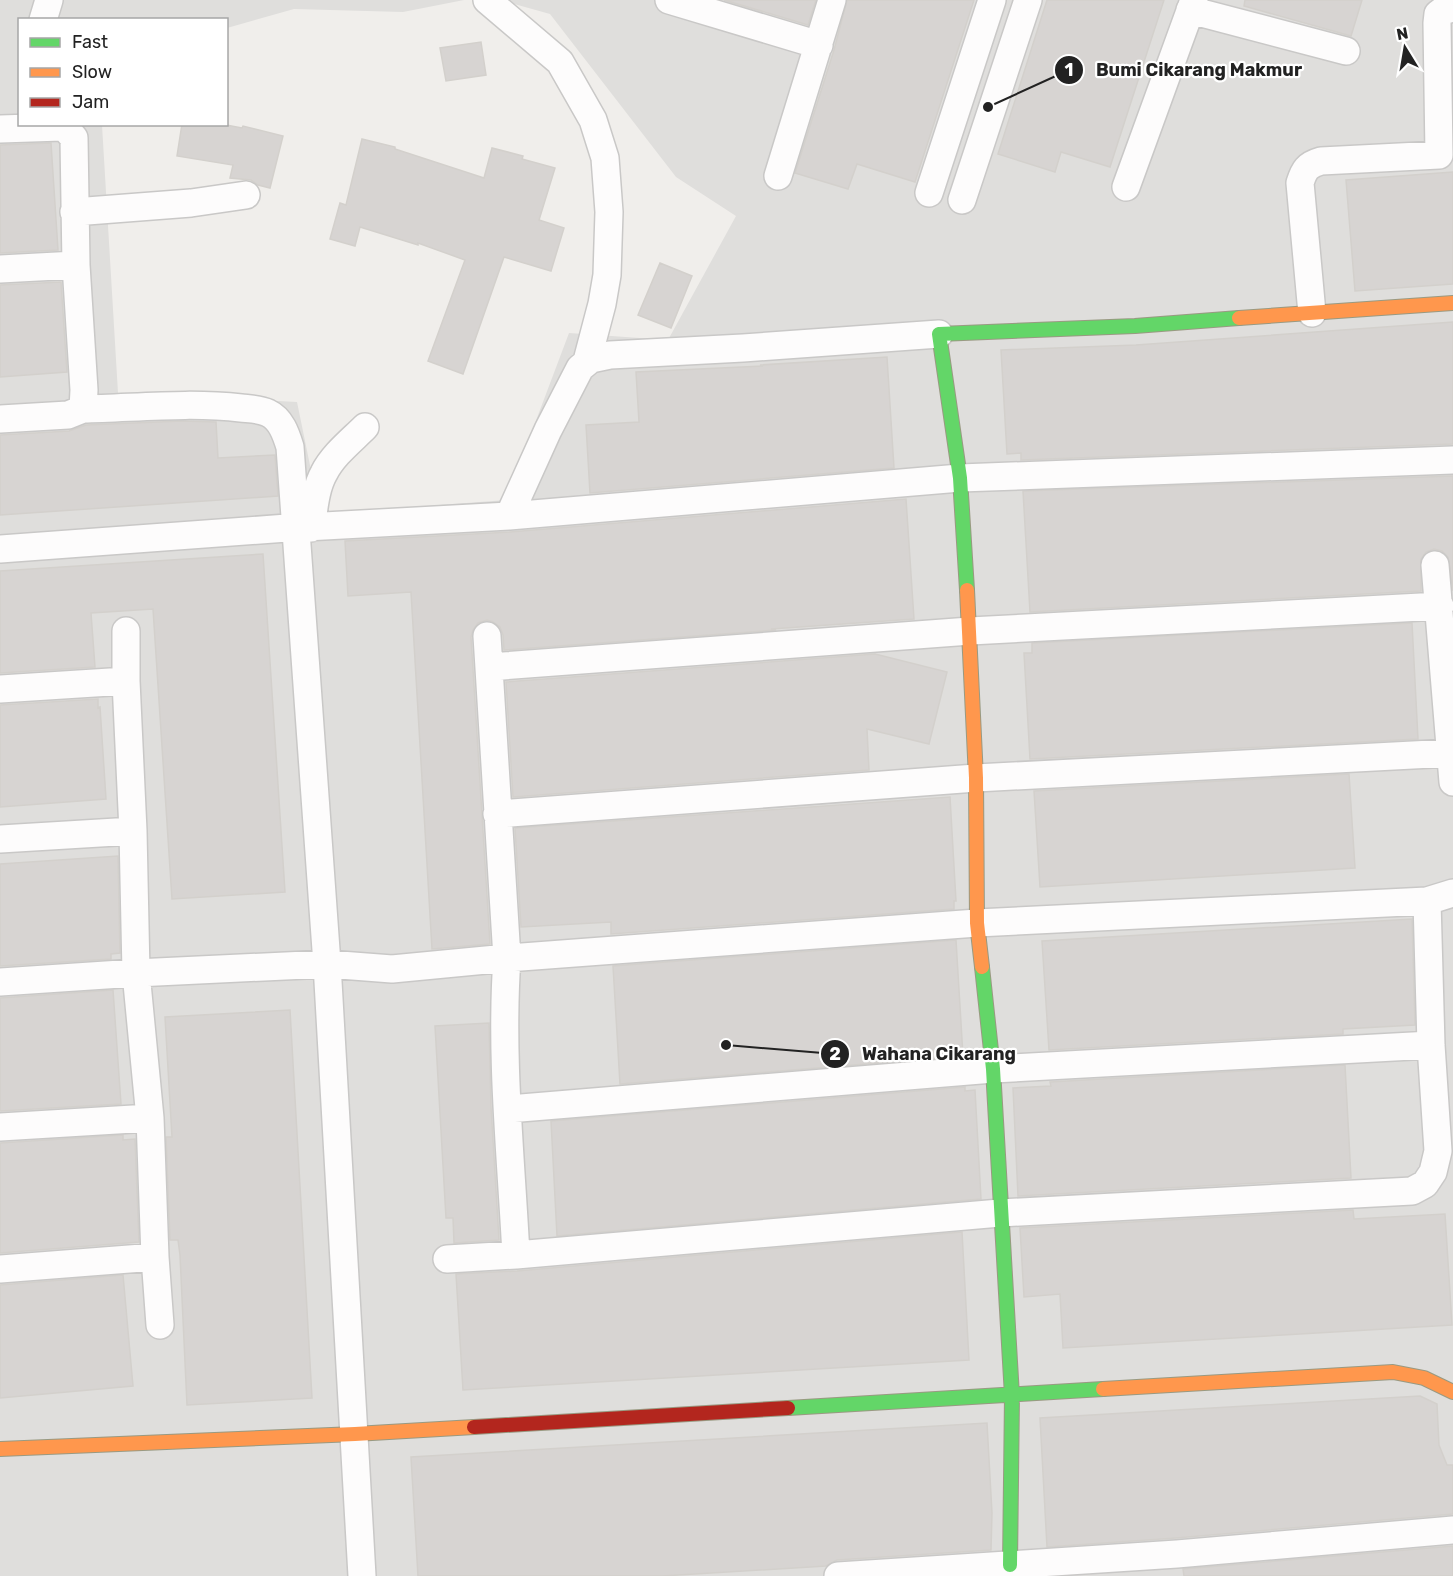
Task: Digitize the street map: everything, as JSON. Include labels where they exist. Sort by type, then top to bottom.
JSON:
[{"type":"street","points":[[44,18],[49,0]]},
{"type":"street","points":[[487,0],[560,62],[593,120],[605,158],[609,213],[607,275],[587,361],[580,368],[548,429],[509,516]]},
{"type":"street","points":[[669,0],[819,45]]},
{"type":"street","points":[[778,176],[832,0]]},
{"type":"street","points":[[928,193],[992,0]]},
{"type":"street","points":[[962,200],[1028,0]]},
{"type":"street","points":[[1126,187],[1192,5],[1346,51]]},
{"type":"street","points":[[1312,313],[1300,183],[1304,171],[1310,164],[1321,161],[1446,155],[1437,23],[1438,14],[1442,10],[1453,8]]},
{"type":"street","points":[[0,129],[54,126],[67,130],[74,138],[74,212],[83,410]]},
{"type":"street","points":[[939,163],[971,175]]},
{"type":"street","points":[[74,212],[191,203],[246,195]]},
{"type":"street","points":[[0,269],[76,265]]},
{"type":"street","points":[[587,361],[610,355],[939,334],[1135,326],[1453,303]]},
{"type":"street","points":[[939,334],[960,478],[970,631],[976,778],[977,923],[993,1070],[1012,1396],[1010,1565]]},
{"type":"street","points":[[0,418],[68,415],[83,410],[214,405],[260,410],[270,414],[278,421],[287,435],[303,528],[362,1576]]},
{"type":"street","points":[[303,528],[324,472],[365,427]]},
{"type":"street","points":[[0,549],[509,516],[960,478],[1453,460]]},
{"type":"street","points":[[1435,565],[1453,782]]},
{"type":"street","points":[[489,667],[970,631],[1440,606]]},
{"type":"street","points":[[126,631],[136,973],[150,1118],[160,1325]]},
{"type":"street","points":[[486,636],[507,958],[504,994],[516,1255]]},
{"type":"street","points":[[0,688],[126,681]]},
{"type":"street","points":[[497,814],[976,778],[1451,753]]},
{"type":"street","points":[[0,840],[133,831]]},
{"type":"street","points":[[0,982],[327,964],[392,969],[507,958],[977,923],[1427,901],[1453,893]]},
{"type":"street","points":[[447,1259],[1000,1213],[1412,1191],[1425,1184],[1433,1172],[1438,1151],[1438,1037],[1427,901]]},
{"type":"street","points":[[508,1109],[1438,1037]]},
{"type":"street","points":[[0,1127],[150,1118]]},
{"type":"street","points":[[0,1269],[155,1257]]},
{"type":"street","points":[[0,1449],[355,1434],[1393,1372],[1419,1375],[1436,1381],[1453,1392]]},
{"type":"street","points":[[838,1576],[1010,1565],[1178,1565],[1453,1530]]},
{"type":"shaded area","points":[[0,0],[464,0],[403,12],[294,9],[228,28],[228,18],[18,18],[18,126],[102,126],[118,393],[297,402],[320,514],[506,500],[569,333],[668,340],[736,216],[676,177],[550,14],[500,0],[1453,0],[1453,1576],[0,1576]]},
{"type":"building","points":[[724,0],[816,0],[808,25]]},
{"type":"building","points":[[847,0],[974,0],[915,182],[857,164],[848,189],[795,173],[834,50]]},
{"type":"building","points":[[1047,0],[1164,0],[1110,167],[1061,152],[1055,172],[998,154]]},
{"type":"building","points":[[1245,0],[1362,0],[1351,36],[1244,6]]},
{"type":"building","points":[[481,42],[486,75],[446,81],[440,48]]},
{"type":"building","points":[[228,125],[242,128],[243,126],[283,136],[270,188],[258,185],[251,180],[230,178],[233,165],[177,156],[182,126]]},
{"type":"building","points":[[362,139],[395,147],[395,149],[484,178],[492,148],[555,168],[539,220],[564,228],[551,271],[504,257],[463,374],[428,361],[465,260],[418,243],[418,245],[360,227],[355,246],[330,239],[340,203],[346,205]]},
{"type":"building","points":[[51,143],[58,250],[0,253],[0,145]]},
{"type":"building","points":[[1453,172],[1453,284],[1355,291],[1346,180]]},
{"type":"building","points":[[660,263],[692,276],[671,328],[638,315]]},
{"type":"building","points":[[61,282],[67,372],[0,377],[0,285]]},
{"type":"building","points":[[1453,322],[1453,444],[1021,460],[1021,453],[1007,454],[1001,350],[1136,345]]},
{"type":"building","points":[[887,357],[894,468],[590,493],[586,425],[639,422],[636,372]]},
{"type":"building","points":[[216,422],[218,458],[275,455],[278,496],[0,515],[0,435],[69,431],[86,425]]},
{"type":"building","points":[[1453,476],[1453,591],[1448,557],[1442,551],[1434,549],[1426,552],[1421,559],[1421,591],[1030,612],[1023,491]]},
{"type":"building","points":[[906,499],[914,619],[504,650],[500,627],[487,620],[478,623],[471,637],[490,944],[432,949],[411,592],[348,596],[345,541],[510,532]]},
{"type":"building","points":[[263,554],[285,892],[172,899],[153,609],[91,613],[95,667],[0,673],[0,571]]},
{"type":"building","points":[[1412,623],[1418,739],[1030,759],[1024,653],[1032,653],[1032,643]]},
{"type":"building","points":[[875,654],[947,672],[929,744],[867,729],[869,770],[513,797],[506,682]]},
{"type":"building","points":[[98,699],[106,799],[0,807],[0,705]]},
{"type":"building","points":[[1349,774],[1355,868],[1040,887],[1034,791]]},
{"type":"building","points":[[950,797],[956,901],[954,901],[954,909],[611,934],[611,922],[521,927],[515,828]]},
{"type":"building","points":[[118,856],[120,953],[111,954],[111,959],[0,966],[0,864]]},
{"type":"building","points":[[1412,919],[1415,1025],[1343,1029],[1343,1034],[1049,1050],[1042,941]]},
{"type":"building","points":[[956,940],[963,1056],[620,1084],[613,966]]},
{"type":"building","points":[[113,990],[121,1104],[0,1111],[0,998]]},
{"type":"building","points":[[290,1010],[312,1398],[187,1405],[180,1255],[178,1240],[170,1240],[166,1137],[172,1137],[165,1017]]},
{"type":"building","points":[[489,1023],[491,1107],[499,1240],[454,1243],[453,1218],[446,1218],[435,1026]]},
{"type":"building","points":[[1345,1065],[1351,1178],[1018,1196],[1013,1088],[1051,1086],[1050,1082]]},
{"type":"building","points":[[965,1087],[965,1091],[975,1090],[981,1199],[557,1236],[551,1121]]},
{"type":"building","points":[[123,1135],[123,1140],[135,1139],[139,1242],[0,1253],[0,1143]]},
{"type":"building","points":[[1353,1210],[1354,1219],[1445,1214],[1452,1325],[1063,1348],[1060,1294],[1024,1297],[1020,1228]]},
{"type":"building","points":[[962,1232],[969,1360],[463,1390],[456,1274],[517,1271]]},
{"type":"building","points":[[123,1275],[133,1386],[0,1398],[0,1285]]},
{"type":"building","points":[[1420,1396],[1437,1404],[1439,1445],[1447,1465],[1453,1465],[1453,1514],[1047,1547],[1040,1418]]},
{"type":"building","points":[[987,1423],[992,1513],[991,1550],[837,1560],[826,1566],[662,1576],[418,1576],[411,1457]]},
{"type":"building","points":[[1453,1546],[1453,1576],[1184,1576],[1183,1569]]},
{"type":"traffic: fast","points":[[967,590],[960,478],[939,334],[1135,326],[1239,318]]},
{"type":"traffic: fast","points":[[982,967],[993,1069],[1012,1396],[1010,1565]]},
{"type":"traffic: fast","points":[[788,1408],[1103,1389]]},
{"type":"traffic: slow","points":[[1239,318],[1453,303]]},
{"type":"traffic: slow","points":[[967,590],[976,778],[977,923],[982,967]]},
{"type":"traffic: slow","points":[[1103,1389],[1393,1372],[1424,1378],[1453,1392]]},
{"type":"traffic: slow","points":[[0,1449],[474,1427]]},
{"type":"traffic: jam","points":[[474,1427],[788,1408]]},
{"type":"place","name":"Bumi Cikarang Makmur","points":[[988,107]]},
{"type":"place","name":"Wahana Cikarang","points":[[726,1045]]}]
